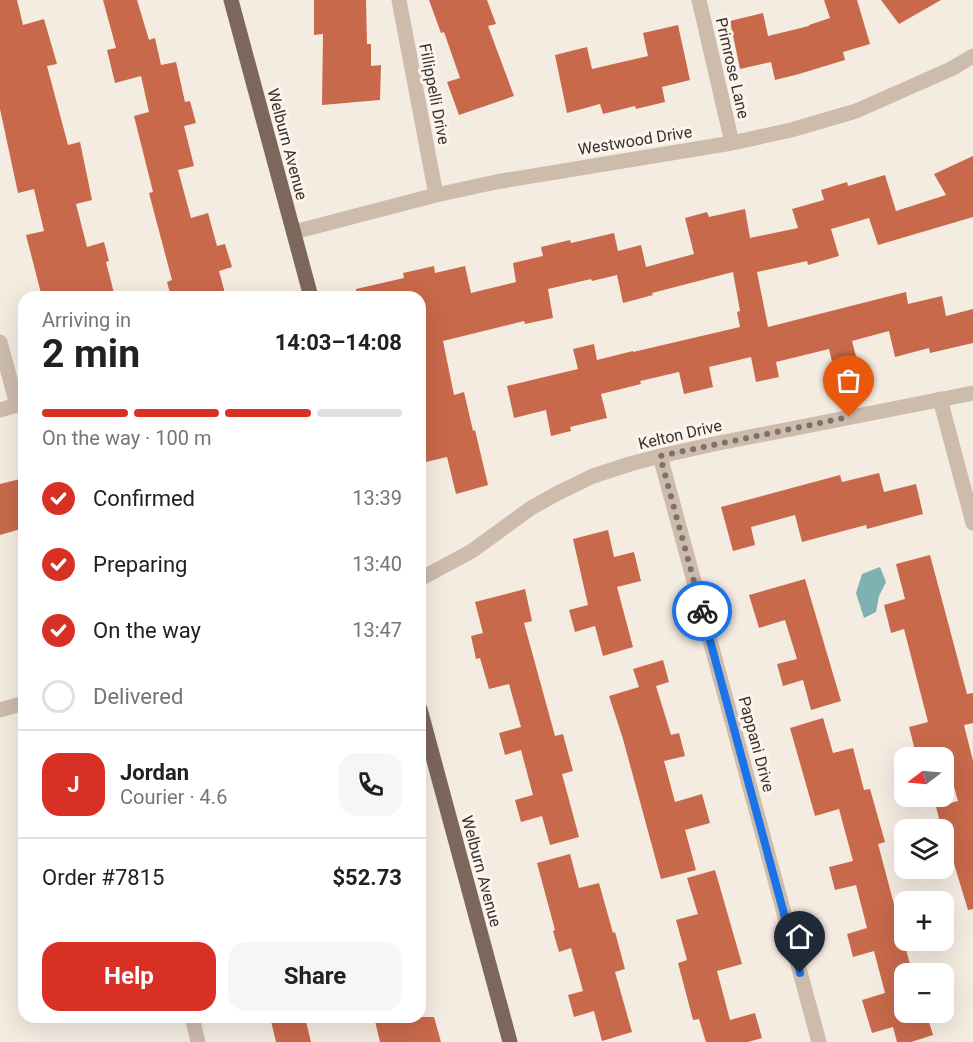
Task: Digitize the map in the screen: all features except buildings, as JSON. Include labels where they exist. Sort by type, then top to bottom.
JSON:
[{"type":"main road","name":"Welburn Avenue","points":[[231,0],[309,291]]},
{"type":"main road","name":"Welburn Avenue","points":[[426,731],[510,1042]]},
{"type":"street","name":"Fillippelli Drive","points":[[399,0],[436,195]]},
{"type":"street","name":"Primrose Lane","points":[[699,0],[732,143]]},
{"type":"street","name":"Westwood Drive","points":[[294,232],[496,182],[732,143],[791,130],[856,111],[941,74],[973,56]]},
{"type":"street","points":[[0,342],[17,405],[0,410]]},
{"type":"street","name":"Kelton Drive","points":[[426,576],[472,551],[531,508],[593,476],[660,456],[973,393]]},
{"type":"street","points":[[940,399],[973,523]]},
{"type":"street","name":"Pappani Drive","points":[[660,456],[819,1042]]},
{"type":"street","points":[[0,710],[18,705]]},
{"type":"street","points":[[193,1023],[198,1042]]},
{"type":"water","points":[[880,567],[886,582],[879,596],[876,612],[864,618],[856,593],[862,574]]},
{"type":"way so far","points":[[702,611],[660,456],[849,417]]},
{"type":"route","points":[[702,611],[800,973]]}]
